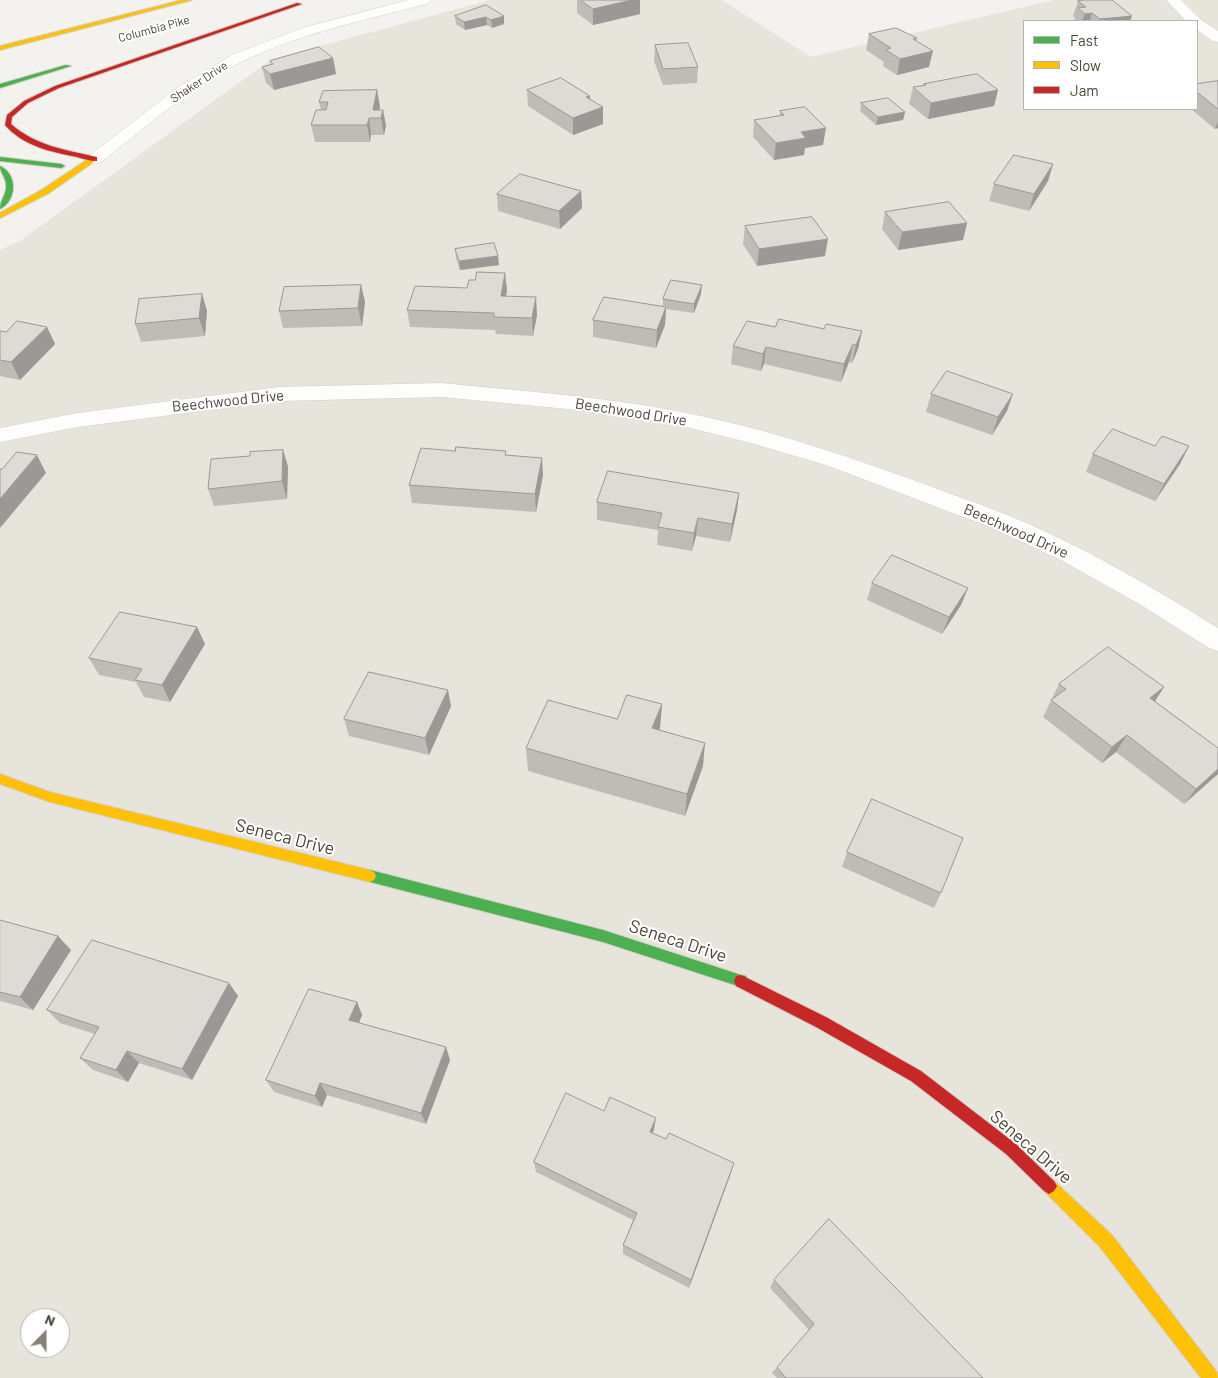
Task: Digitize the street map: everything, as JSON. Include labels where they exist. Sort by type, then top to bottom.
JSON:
[{"type":"main road","points":[[0,37],[164,0]]},
{"type":"main road","name":"Columbia Pike","points":[[0,48],[188,0]]},
{"type":"main road","name":"Columbia Pike","points":[[94,159],[30,144],[15,134],[8,125],[9,116],[19,106],[57,87],[303,3],[127,51]]},
{"type":"main road","points":[[0,86],[79,64]]},
{"type":"main road","points":[[0,159],[80,169]]},
{"type":"main road","name":"Shaker Drive","points":[[0,216],[46,190],[94,159]]},
{"type":"main road","points":[[0,168],[7,173],[12,183],[11,194],[0,207]]},
{"type":"main road","name":"Seneca Drive","points":[[0,779],[50,797],[563,924],[658,951],[741,981],[821,1022],[916,1076],[1011,1149],[1106,1241],[1212,1378]]},
{"type":"street","name":"Shaker Drive","points":[[94,159],[179,93],[239,57],[293,36],[424,0]]},
{"type":"street","points":[[1173,0],[1193,20]]},
{"type":"street","points":[[1198,24],[1218,38]]},
{"type":"street","name":"Beechwood Drive","points":[[0,434],[78,420],[279,394],[442,390],[619,408],[678,418],[742,433],[834,460],[999,521],[1070,554],[1126,585],[1218,641]]},
{"type":"shaded area","points":[[490,0],[722,0],[811,57],[1054,0],[1218,0],[1218,1378],[0,1378],[0,250],[20,241],[272,59]]},
{"type":"building","points":[[581,0],[632,0],[593,9]]},
{"type":"building","points":[[1112,0],[1132,16],[1100,19],[1092,13],[1085,14],[1078,8],[1086,7],[1078,1]]},
{"type":"building","points":[[486,5],[504,16],[491,20],[486,17],[464,22],[455,16]]},
{"type":"building","points":[[896,28],[917,38],[913,39],[933,51],[900,59],[886,50],[891,48],[869,34]]},
{"type":"building","points":[[688,43],[698,67],[663,69],[655,45]]},
{"type":"building","points":[[319,47],[333,58],[270,74],[262,67],[273,64],[270,61]]},
{"type":"building","points":[[977,74],[998,90],[931,103],[913,87],[926,85],[924,84]]},
{"type":"building","points":[[561,78],[590,96],[586,97],[603,107],[573,118],[527,90]]},
{"type":"building","points":[[1218,81],[1218,109],[1198,93],[1198,84]]},
{"type":"building","points":[[377,90],[373,110],[383,110],[381,118],[369,118],[367,125],[311,125],[316,110],[326,110],[328,102],[319,102],[323,91]]},
{"type":"building","points":[[888,98],[905,112],[878,117],[861,103]]},
{"type":"building","points":[[805,107],[826,128],[801,132],[806,138],[776,143],[754,120],[784,115],[780,111]]},
{"type":"building","points":[[1014,155],[1053,164],[1034,194],[994,184]]},
{"type":"building","points":[[520,174],[581,191],[559,211],[497,194]]},
{"type":"building","points":[[949,202],[967,223],[902,232],[885,212]]},
{"type":"building","points":[[812,217],[828,239],[759,249],[745,226]]},
{"type":"building","points":[[494,243],[498,256],[459,261],[455,249]]},
{"type":"building","points":[[477,272],[505,273],[501,296],[536,297],[532,318],[494,317],[494,313],[407,310],[415,286],[467,288],[469,280],[475,280]]},
{"type":"building","points":[[671,280],[702,285],[694,304],[663,299]]},
{"type":"building","points":[[361,285],[358,308],[279,311],[284,287]]},
{"type":"building","points":[[202,294],[199,318],[135,324],[139,299]]},
{"type":"building","points":[[604,297],[666,307],[657,330],[593,320]]},
{"type":"building","points":[[779,319],[824,329],[826,324],[862,331],[856,345],[853,344],[844,364],[766,347],[763,354],[733,346],[747,321],[775,327]]},
{"type":"building","points":[[17,321],[47,327],[11,362],[0,360],[0,331],[6,332]]},
{"type":"building","points":[[947,371],[1013,394],[998,417],[931,394]]},
{"type":"building","points":[[1113,429],[1155,446],[1162,436],[1189,446],[1164,484],[1093,454]]},
{"type":"building","points":[[456,447],[506,451],[505,455],[542,458],[535,494],[409,485],[421,448],[455,451]]},
{"type":"building","points":[[283,450],[282,481],[208,489],[211,459],[250,456],[250,452]]},
{"type":"building","points":[[17,452],[37,455],[0,499],[0,469]]},
{"type":"building","points":[[608,471],[739,493],[732,524],[698,518],[694,533],[658,527],[662,513],[597,502]]},
{"type":"building","points":[[892,555],[968,588],[949,617],[872,583]]},
{"type":"building","points":[[120,612],[197,627],[162,685],[135,680],[142,669],[89,658]]},
{"type":"building","points":[[1108,647],[1164,687],[1150,698],[1218,748],[1218,769],[1196,789],[1127,735],[1112,747],[1051,700],[1066,689],[1059,684]]},
{"type":"building","points":[[369,672],[448,690],[425,738],[344,719]]},
{"type":"building","points":[[627,695],[662,704],[652,728],[705,743],[687,794],[526,748],[548,700],[617,719]]},
{"type":"building","points":[[872,799],[963,838],[941,893],[847,852]]},
{"type":"building","points":[[0,920],[58,936],[20,997],[0,992]]},
{"type":"building","points":[[92,940],[229,983],[182,1069],[127,1051],[116,1070],[80,1058],[99,1027],[47,1010]]},
{"type":"building","points":[[309,989],[357,1002],[349,1020],[446,1047],[421,1113],[320,1083],[315,1096],[266,1080]]},
{"type":"building","points":[[566,1093],[604,1111],[610,1097],[656,1118],[650,1132],[666,1139],[669,1133],[734,1163],[691,1280],[623,1245],[637,1213],[534,1162]]},
{"type":"building","points":[[829,1219],[983,1378],[786,1378],[777,1367],[814,1324],[774,1280]]},
{"type":"traffic: fast","points":[[0,86],[68,66]]},
{"type":"traffic: fast","points":[[0,159],[61,166]]},
{"type":"traffic: fast","points":[[0,168],[10,182],[9,192],[0,207]]},
{"type":"traffic: fast","points":[[370,876],[603,936],[741,981]]},
{"type":"traffic: slow","points":[[0,48],[189,0]]},
{"type":"traffic: slow","points":[[0,216],[46,191],[94,159]]},
{"type":"traffic: slow","points":[[0,779],[50,797],[370,876]]},
{"type":"traffic: slow","points":[[1049,1186],[1106,1241],[1211,1378]]},
{"type":"traffic: jam","points":[[94,159],[48,148],[27,139],[8,125],[9,116],[26,102],[57,87],[299,4]]},
{"type":"traffic: jam","points":[[741,981],[821,1022],[916,1076],[1011,1149],[1049,1186]]}]
